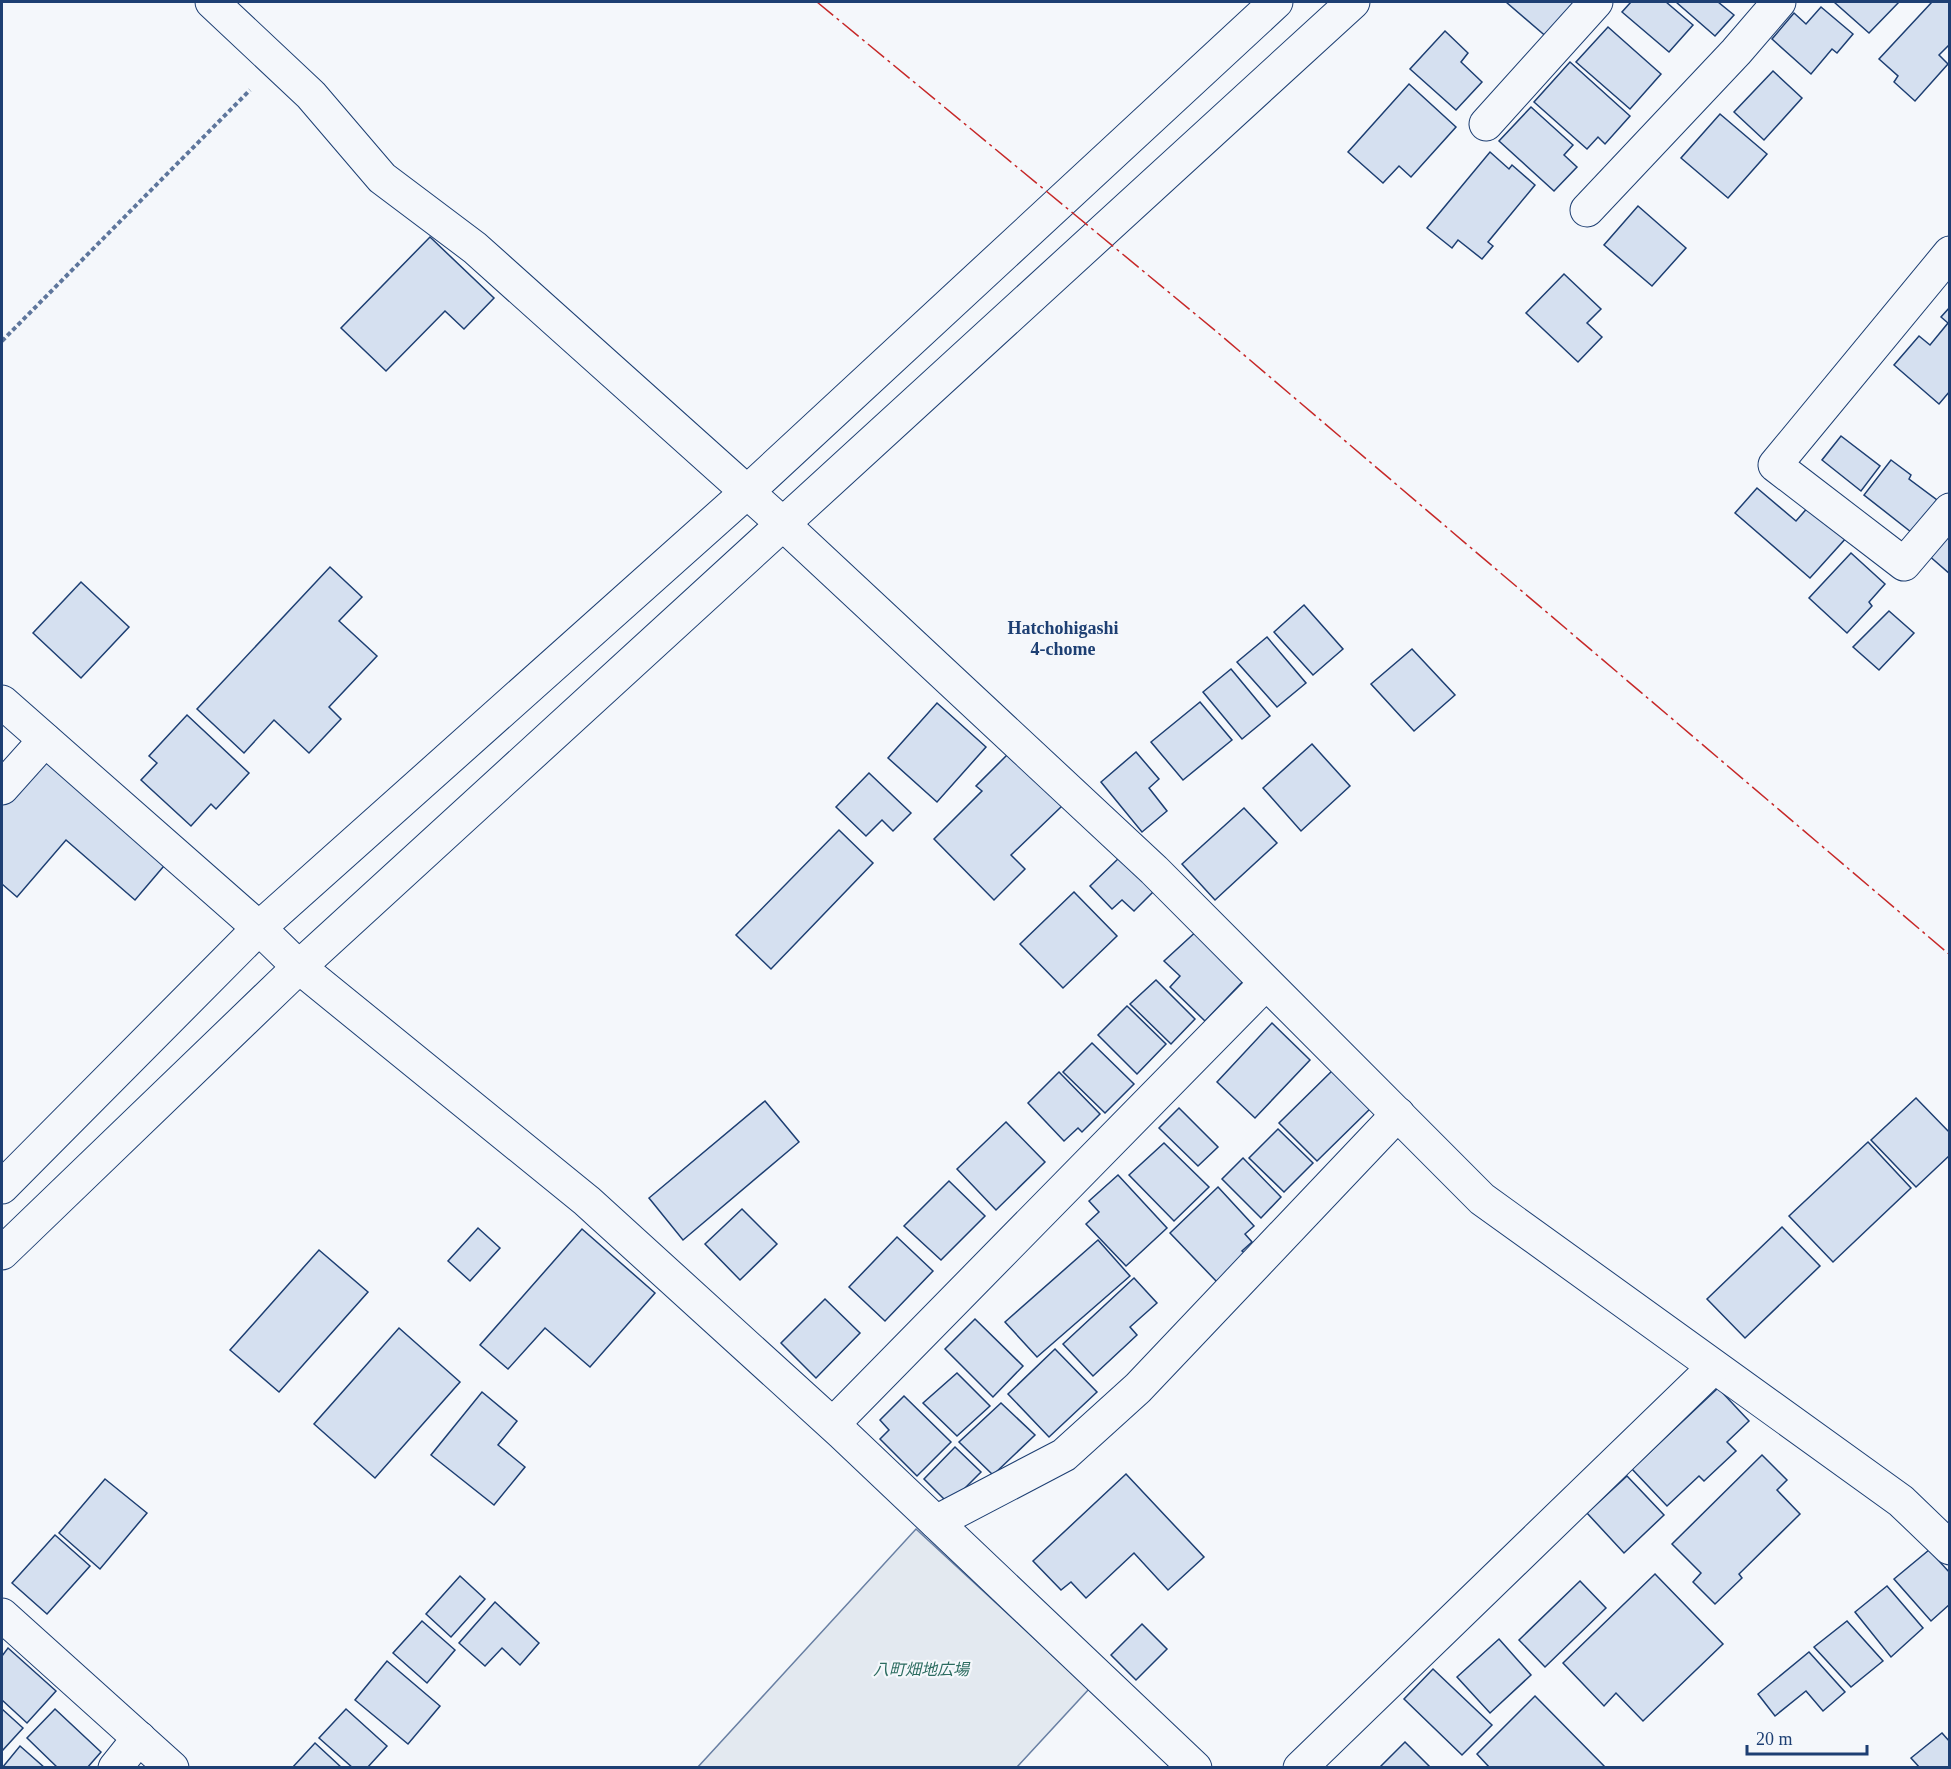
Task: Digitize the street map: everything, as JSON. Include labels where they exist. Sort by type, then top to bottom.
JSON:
[{"type":"street","points":[[212,2],[311,95],[382,178],[475,248],[784,525],[1154,870],[1482,1199],[1901,1501],[1948,1542]]},
{"type":"street","points":[[2,1187],[259,928],[747,492],[1276,2]]},
{"type":"street","points":[[2,1253],[299,967],[1353,2]]},
{"type":"street","points":[[1486,124],[1596,2]]},
{"type":"street","points":[[1587,210],[1736,52],[1779,2]]},
{"type":"street","points":[[1950,254],[1775,465],[1904,564],[1950,510]]},
{"type":"street","points":[[2,702],[259,928],[299,967],[587,1201],[833,1424],[1195,1767]]},
{"type":"street","points":[[2,788],[45,740]]},
{"type":"street","points":[[833,1424],[1266,983]]},
{"type":"street","points":[[936,1522],[1064,1455],[1138,1388],[1398,1114]]},
{"type":"street","points":[[1300,1767],[1714,1367]]},
{"type":"street","points":[[2,1615],[172,1767]]},
{"type":"street","points":[[115,1767],[139,1738]]},
{"type":"path","points":[[2,341],[277,63]]},
{"type":"green space","name":"八町畑地広場","points":[[916,1529],[1089,1689],[1017,1767],[697,1768]]},
{"type":"building","points":[[1506,2],[1587,2],[1556,45]]},
{"type":"building","points":[[1631,2],[1666,2],[1693,25],[1669,52],[1622,12]]},
{"type":"building","points":[[1676,2],[1718,2],[1734,15],[1715,36]]},
{"type":"building","points":[[1834,2],[1899,2],[1869,33]]},
{"type":"building","points":[[1932,2],[1950,2],[1950,44],[1939,55],[1948,64],[1915,101],[1894,82],[1898,76],[1879,59]]},
{"type":"building","points":[[1821,7],[1853,34],[1837,53],[1832,49],[1811,74],[1772,39],[1794,13],[1806,24]]},
{"type":"building","points":[[1608,27],[1661,74],[1630,109],[1576,62]]},
{"type":"building","points":[[1445,31],[1468,53],[1461,62],[1482,82],[1456,110],[1410,69]]},
{"type":"building","points":[[1570,62],[1630,116],[1605,144],[1598,137],[1587,149],[1534,102]]},
{"type":"building","points":[[1773,71],[1802,98],[1764,140],[1734,112]]},
{"type":"building","points":[[1409,84],[1456,127],[1411,177],[1399,166],[1383,183],[1348,152]]},
{"type":"building","points":[[1531,107],[1573,145],[1564,155],[1577,167],[1554,191],[1499,141]]},
{"type":"building","points":[[1720,114],[1767,154],[1728,198],[1681,158]]},
{"type":"building","points":[[1490,152],[1509,169],[1512,165],[1535,185],[1488,242],[1493,246],[1482,259],[1458,240],[1452,248],[1427,228]]},
{"type":"building","points":[[1638,206],[1686,248],[1652,286],[1604,245]]},
{"type":"building","points":[[430,237],[494,298],[464,329],[445,311],[386,371],[341,328]]},
{"type":"building","points":[[1564,274],[1601,309],[1587,323],[1602,337],[1578,362],[1526,313]]},
{"type":"building","points":[[1950,307],[1950,391],[1939,404],[1894,365],[1919,336],[1930,345],[1948,323],[1941,317]]},
{"type":"building","points":[[1841,436],[1880,466],[1861,491],[1822,460]]},
{"type":"building","points":[[1891,460],[1911,475],[1909,479],[1937,500],[1911,532],[1864,495]]},
{"type":"building","points":[[1757,488],[1796,521],[1810,505],[1847,537],[1810,578],[1735,513]]},
{"type":"building","points":[[1950,529],[1950,574],[1927,554]]},
{"type":"building","points":[[1851,553],[1885,584],[1869,602],[1872,606],[1847,633],[1809,598]]},
{"type":"building","points":[[330,567],[362,597],[339,621],[377,656],[329,707],[341,719],[309,753],[274,720],[244,753],[197,709]]},
{"type":"building","points":[[81,582],[129,627],[81,678],[33,633]]},
{"type":"building","points":[[1304,605],[1343,649],[1313,675],[1274,632]]},
{"type":"building","points":[[1889,611],[1914,633],[1879,670],[1853,647]]},
{"type":"building","points":[[1267,637],[1306,683],[1277,707],[1237,662]]},
{"type":"building","points":[[1412,649],[1455,695],[1414,731],[1371,684]]},
{"type":"building","points":[[1231,669],[1270,716],[1242,739],[1203,692]]},
{"type":"building","points":[[1200,702],[1232,740],[1183,780],[1151,742]]},
{"type":"building","points":[[937,703],[986,747],[937,802],[888,758]]},
{"type":"building","points":[[187,715],[249,773],[216,809],[211,804],[191,826],[141,780],[157,763],[149,756]]},
{"type":"building","points":[[1312,744],[1350,786],[1301,831],[1263,788]]},
{"type":"building","points":[[45,752],[169,860],[135,900],[66,840],[17,897],[2,884],[2,802]]},
{"type":"building","points":[[1136,752],[1159,779],[1149,788],[1167,811],[1142,832],[1101,782]]},
{"type":"building","points":[[1009,753],[1062,806],[1011,855],[1025,869],[994,900],[934,839],[982,791],[976,786]]},
{"type":"building","points":[[869,773],[911,813],[893,831],[882,820],[866,836],[836,807]]},
{"type":"building","points":[[1244,808],[1277,843],[1215,900],[1182,864]]},
{"type":"building","points":[[839,830],[873,863],[771,969],[736,935]]},
{"type":"building","points":[[1120,857],[1154,891],[1134,911],[1122,900],[1112,909],[1090,886]]},
{"type":"building","points":[[1074,892],[1117,936],[1063,988],[1020,944]]},
{"type":"building","points":[[1200,928],[1249,975],[1205,1021],[1170,987],[1180,976],[1164,961]]},
{"type":"building","points":[[1156,980],[1195,1019],[1171,1044],[1130,1004]]},
{"type":"building","points":[[1127,1006],[1166,1044],[1137,1074],[1098,1035]]},
{"type":"building","points":[[1272,1023],[1310,1060],[1255,1118],[1217,1082]]},
{"type":"building","points":[[1092,1043],[1134,1084],[1105,1113],[1063,1072]]},
{"type":"building","points":[[1336,1067],[1374,1105],[1317,1161],[1279,1123]]},
{"type":"building","points":[[1059,1072],[1100,1114],[1082,1132],[1078,1128],[1064,1141],[1028,1103]]},
{"type":"building","points":[[1916,1098],[1950,1133],[1950,1155],[1916,1187],[1871,1140]]},
{"type":"building","points":[[765,1101],[799,1142],[683,1240],[649,1198]]},
{"type":"building","points":[[1179,1108],[1218,1147],[1198,1166],[1159,1128]]},
{"type":"building","points":[[1006,1122],[1045,1162],[996,1210],[957,1169]]},
{"type":"building","points":[[1278,1129],[1313,1163],[1284,1192],[1249,1158]]},
{"type":"building","points":[[1868,1142],[1911,1188],[1833,1262],[1789,1216]]},
{"type":"building","points":[[1164,1143],[1209,1187],[1174,1221],[1129,1175]]},
{"type":"building","points":[[1243,1158],[1281,1197],[1261,1218],[1222,1179]]},
{"type":"building","points":[[1118,1175],[1167,1228],[1126,1266],[1086,1224],[1099,1212],[1089,1201]]},
{"type":"building","points":[[949,1181],[985,1216],[941,1260],[904,1226]]},
{"type":"building","points":[[1218,1187],[1254,1226],[1245,1234],[1252,1242],[1242,1251],[1246,1254],[1217,1282],[1170,1233]]},
{"type":"building","points":[[742,1209],[777,1244],[740,1280],[705,1244]]},
{"type":"building","points":[[1782,1227],[1820,1266],[1745,1338],[1707,1299]]},
{"type":"building","points":[[478,1228],[500,1248],[470,1281],[448,1261]]},
{"type":"building","points":[[582,1229],[655,1293],[590,1367],[545,1328],[508,1369],[480,1345]]},
{"type":"building","points":[[897,1237],[933,1271],[885,1321],[849,1287]]},
{"type":"building","points":[[1098,1240],[1130,1276],[1037,1357],[1005,1322]]},
{"type":"building","points":[[319,1250],[368,1292],[279,1392],[230,1350]]},
{"type":"building","points":[[1134,1278],[1157,1303],[1130,1327],[1137,1335],[1093,1376],[1063,1344]]},
{"type":"building","points":[[825,1299],[860,1333],[816,1378],[781,1343]]},
{"type":"building","points":[[975,1319],[1023,1366],[993,1397],[945,1349]]},
{"type":"building","points":[[399,1328],[460,1382],[375,1478],[314,1424]]},
{"type":"building","points":[[1055,1349],[1097,1392],[1049,1437],[1008,1394]]},
{"type":"building","points":[[957,1373],[990,1406],[957,1436],[923,1403]]},
{"type":"building","points":[[1718,1388],[1749,1421],[1727,1442],[1736,1451],[1704,1481],[1699,1476],[1667,1506],[1632,1469]]},
{"type":"building","points":[[482,1392],[517,1421],[498,1445],[525,1467],[494,1505],[431,1455]]},
{"type":"building","points":[[904,1396],[951,1442],[917,1476],[880,1439],[889,1430],[880,1420]]},
{"type":"building","points":[[1001,1403],[1035,1435],[993,1475],[959,1442]]},
{"type":"building","points":[[955,1447],[981,1472],[949,1504],[924,1479]]},
{"type":"building","points":[[1762,1455],[1787,1480],[1777,1490],[1800,1514],[1739,1574],[1742,1578],[1715,1604],[1693,1582],[1701,1573],[1672,1544]]},
{"type":"building","points":[[1126,1474],[1204,1557],[1168,1590],[1134,1553],[1086,1598],[1071,1582],[1061,1590],[1033,1561]]},
{"type":"building","points":[[1627,1476],[1664,1515],[1624,1553],[1587,1513]]},
{"type":"building","points":[[105,1479],[147,1513],[100,1569],[59,1533]]},
{"type":"building","points":[[55,1535],[90,1566],[47,1614],[12,1583]]},
{"type":"building","points":[[1929,1550],[1950,1573],[1950,1604],[1931,1621],[1894,1579]]},
{"type":"building","points":[[1655,1574],[1723,1644],[1643,1721],[1616,1693],[1604,1706],[1563,1663]]},
{"type":"building","points":[[460,1576],[485,1599],[451,1637],[426,1614]]},
{"type":"building","points":[[1580,1581],[1606,1608],[1545,1667],[1519,1640]]},
{"type":"building","points":[[1887,1586],[1923,1628],[1891,1657],[1855,1612]]},
{"type":"building","points":[[495,1602],[539,1643],[520,1665],[502,1648],[485,1666],[459,1643]]},
{"type":"building","points":[[422,1621],[455,1650],[427,1683],[393,1653]]},
{"type":"building","points":[[1847,1621],[1883,1661],[1851,1687],[1814,1647]]},
{"type":"building","points":[[1142,1624],[1167,1649],[1136,1680],[1111,1655]]},
{"type":"building","points":[[1499,1639],[1531,1675],[1490,1713],[1457,1677]]},
{"type":"building","points":[[8,1648],[56,1691],[27,1723],[2,1700],[2,1656]]},
{"type":"building","points":[[1809,1652],[1845,1692],[1823,1711],[1806,1691],[1775,1716],[1758,1694]]},
{"type":"building","points":[[387,1661],[440,1706],[408,1744],[355,1700]]},
{"type":"building","points":[[1433,1669],[1492,1725],[1462,1755],[1404,1699]]},
{"type":"building","points":[[1535,1696],[1606,1768],[1490,1768],[1477,1754]]},
{"type":"building","points":[[2,1709],[23,1728],[2,1751]]},
{"type":"building","points":[[55,1709],[101,1752],[87,1768],[58,1768],[27,1738]]},
{"type":"building","points":[[346,1709],[387,1746],[367,1768],[353,1768],[319,1738]]},
{"type":"building","points":[[1942,1733],[1950,1742],[1950,1768],[1920,1768],[1911,1758]]},
{"type":"building","points":[[1405,1742],[1431,1768],[1379,1768]]},
{"type":"building","points":[[315,1743],[342,1768],[292,1768]]},
{"type":"building","points":[[20,1746],[45,1768],[2,1768]]},
{"type":"power","points":[[817,2],[1217,332],[1950,955]]},
{"type":"district","name":"Hatchohigashi 4-chome","points":[[1063,638]]}]
